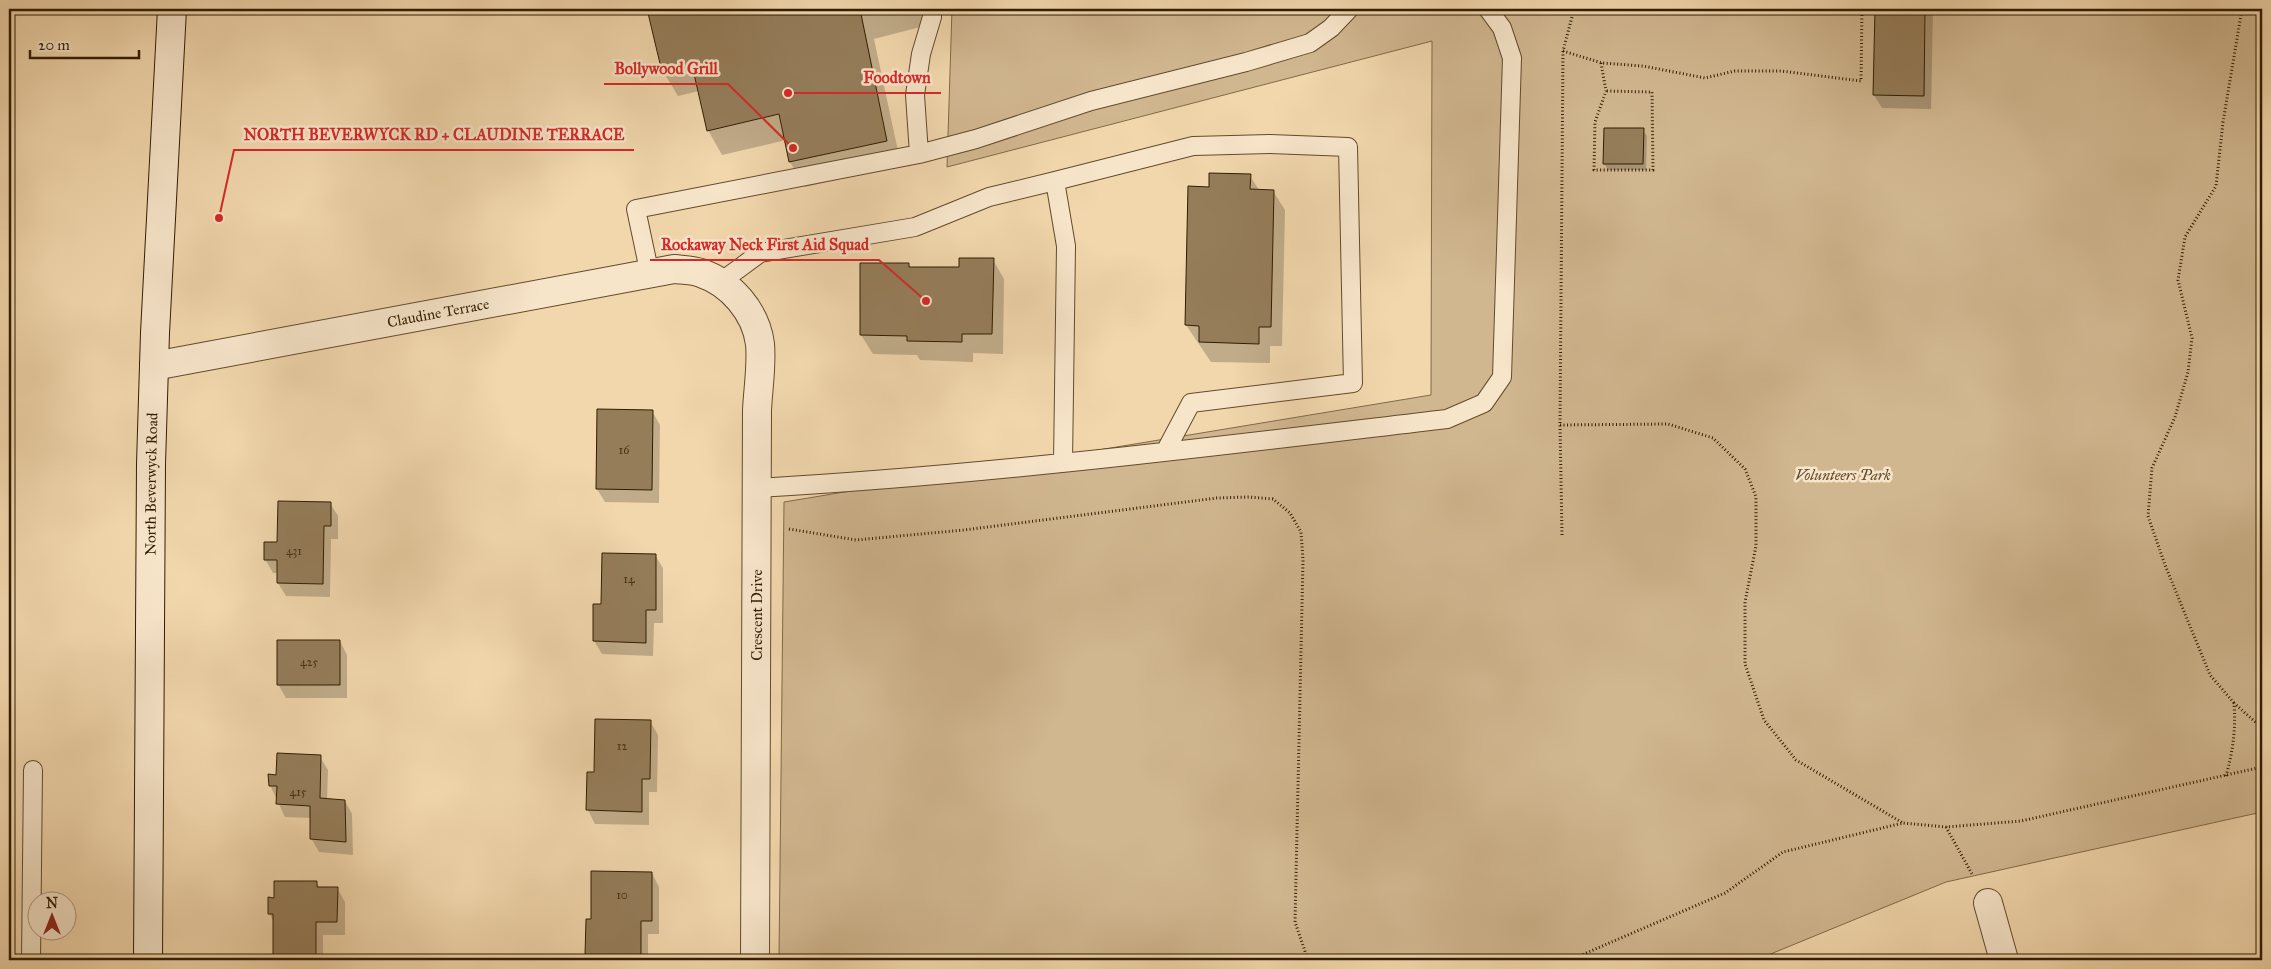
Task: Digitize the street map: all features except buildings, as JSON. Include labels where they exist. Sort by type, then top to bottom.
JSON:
[{"type":"street","name":"North Beverwyck Road","points":[[148,960],[151,483],[154,366],[172,9]]},
{"type":"street","name":"Claudine Terrace","points":[[154,366],[674,269],[699,272],[722,281]]},
{"type":"street","name":"Crescent Drive","points":[[722,281],[744,306],[752,320],[760,344],[757,410],[755,960]]},
{"type":"street","points":[[1988,904],[2004,960]]},
{"type":"lane","points":[[919,154],[915,95],[921,54],[932,17],[932,9]]},
{"type":"lane","points":[[650,275],[636,209],[919,154],[976,139],[1091,101],[1246,62],[1310,43],[1332,28],[1349,9]]},
{"type":"lane","points":[[758,488],[858,483],[1063,463],[1448,419],[1484,403],[1502,377],[1512,58],[1502,28],[1488,9]]},
{"type":"lane","points":[[722,281],[760,253],[915,227],[988,197],[1194,146],[1270,144],[1348,147],[1354,383],[1191,403],[1166,452]]},
{"type":"lane","points":[[1054,181],[1066,246],[1063,463]]},
{"type":"lane","points":[[31,960],[34,770]]},
{"type":"path","points":[[1562,535],[1560,425],[1563,51],[1572,17],[1572,9]]},
{"type":"path","points":[[1563,51],[1601,63],[1643,66],[1705,78],[1735,70],[1781,70],[1862,81],[1862,9]]},
{"type":"path","points":[[2242,9],[2223,122],[2216,186],[2185,237],[2178,280],[2192,338],[2188,372],[2175,417],[2152,468],[2148,516],[2165,565],[2210,675],[2234,703],[2262,728]]},
{"type":"path","points":[[1601,63],[1606,91],[1595,122],[1594,170],[1653,170],[1652,92],[1606,91]]},
{"type":"path","points":[[1560,425],[1668,424],[1713,438],[1746,469],[1756,497],[1756,546],[1745,602],[1745,664],[1764,720],[1796,760],[1903,823]]},
{"type":"path","points":[[786,529],[856,540],[964,530],[1217,498],[1273,499],[1290,513],[1301,532],[1303,560],[1295,922],[1308,960]]},
{"type":"path","points":[[2226,776],[2233,751],[2236,728],[2234,703]]},
{"type":"path","points":[[1570,960],[1725,893],[1783,852],[1903,823],[1946,827],[2021,821],[2262,768]]},
{"type":"path","points":[[1946,827],[1988,904]]},
{"type":"green space","name":"Volunteers Park","points":[[952,9],[2262,9],[2262,812],[1946,882],[1756,960],[779,960],[784,502],[1431,395],[1432,41],[947,167]]},
{"type":"place","name":"Foodtown","points":[[788,93]]},
{"type":"place","name":"Bollywood Grill","points":[[793,148]]},
{"type":"place","name":"NORTH BEVERWYCK RD + CLAUDINE TERRACE","points":[[219,218]]},
{"type":"place","name":"Rockaway Neck First Aid Squad","points":[[926,301]]}]
